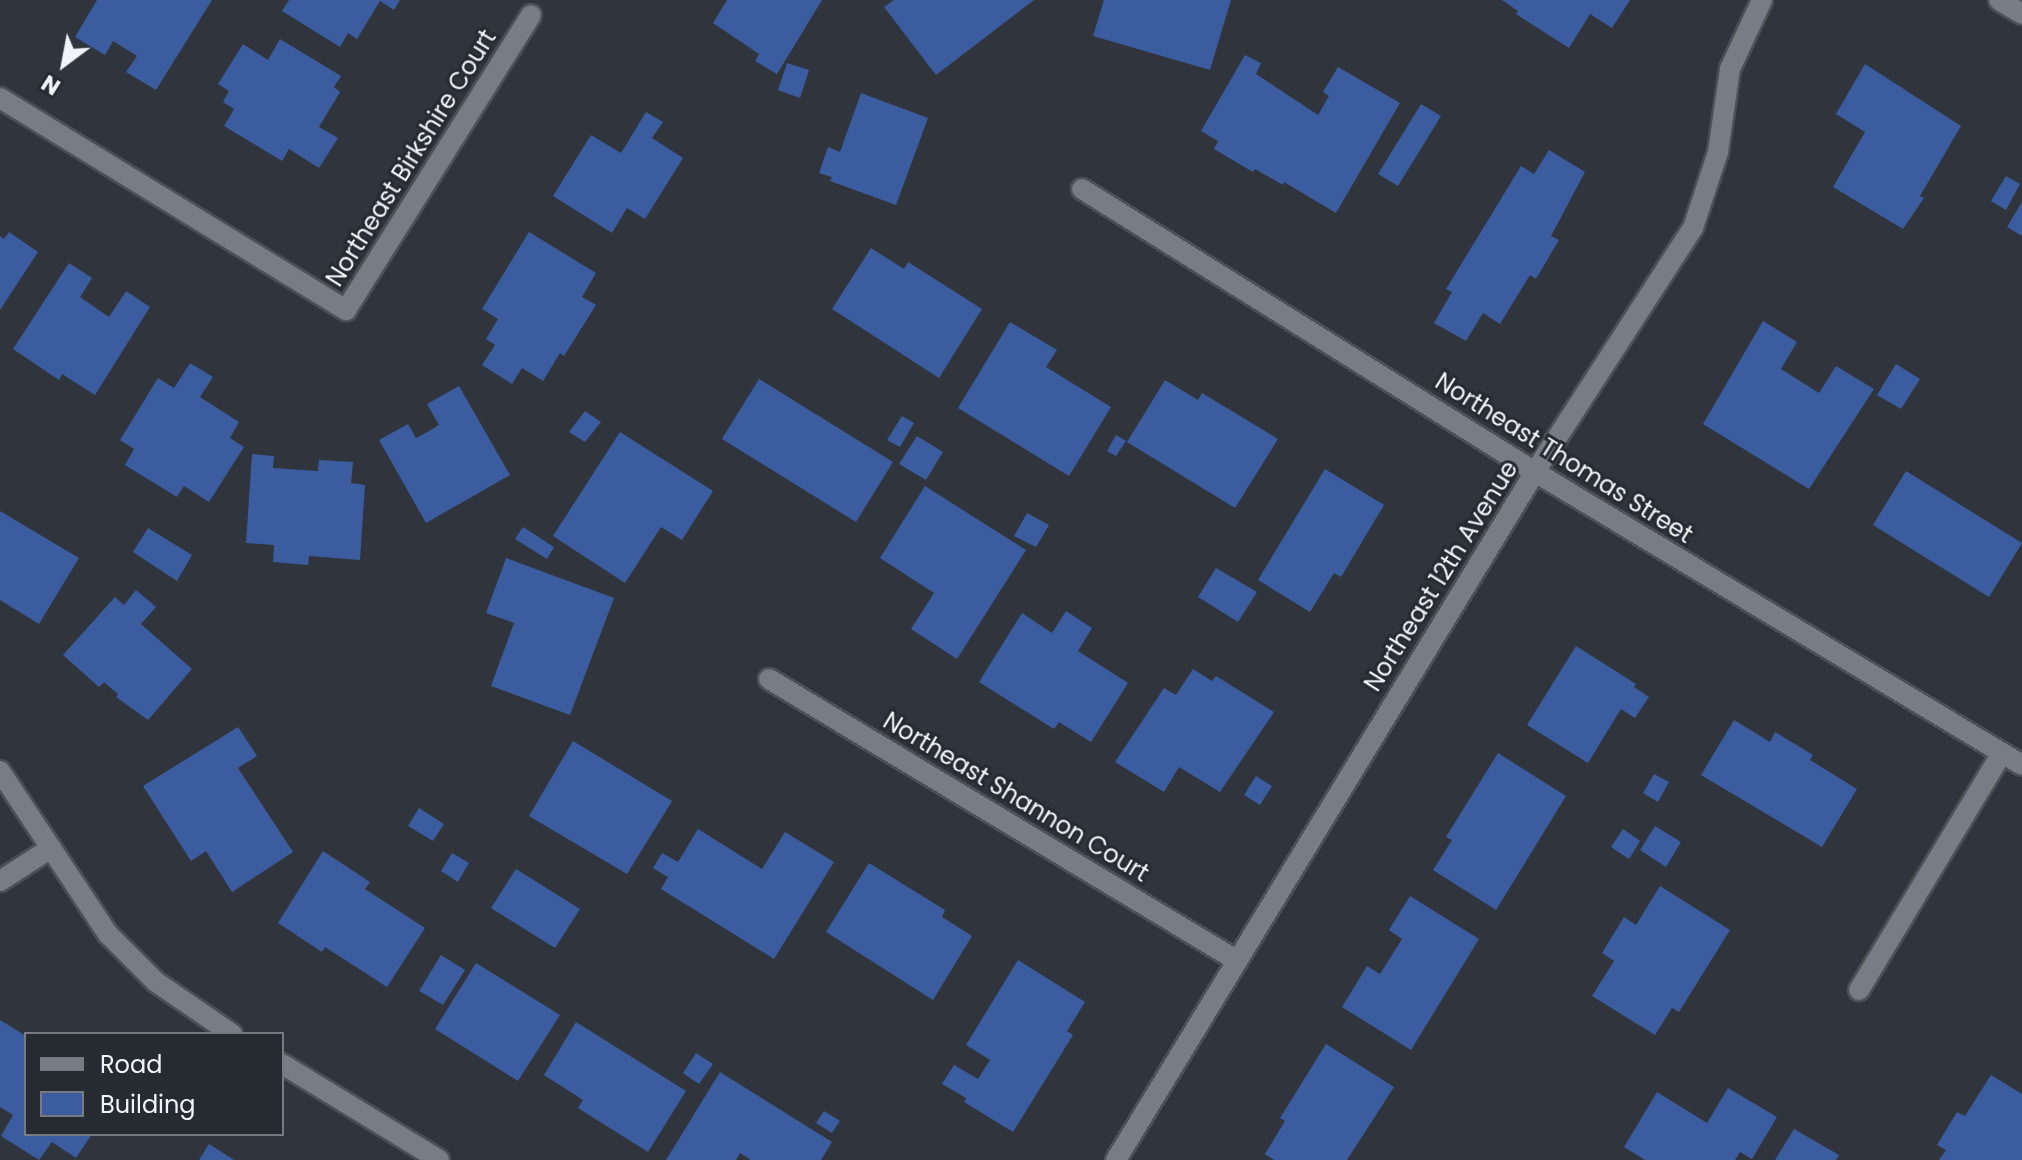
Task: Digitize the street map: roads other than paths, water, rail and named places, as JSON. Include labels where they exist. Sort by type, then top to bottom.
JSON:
[{"type":"street","name":"Northeast 12th Avenue","points":[[1116,1160],[1535,472],[1693,228],[1718,152],[1730,69],[1762,0]]},
{"type":"street","points":[[1999,0],[2022,14]]},
{"type":"street","name":"Northeast Birkshire Court","points":[[0,98],[346,310],[531,15]]},
{"type":"street","name":"Northeast Thomas Street","points":[[1082,189],[1535,472],[2022,765]]},
{"type":"street","name":"Northeast Shannon Court","points":[[769,679],[1236,960]]},
{"type":"street","points":[[1859,990],[2002,753]]},
{"type":"street","points":[[0,771],[108,934],[156,982],[229,1032]]},
{"type":"street","points":[[0,881],[51,848]]},
{"type":"street","points":[[284,1065],[439,1160]]}]
